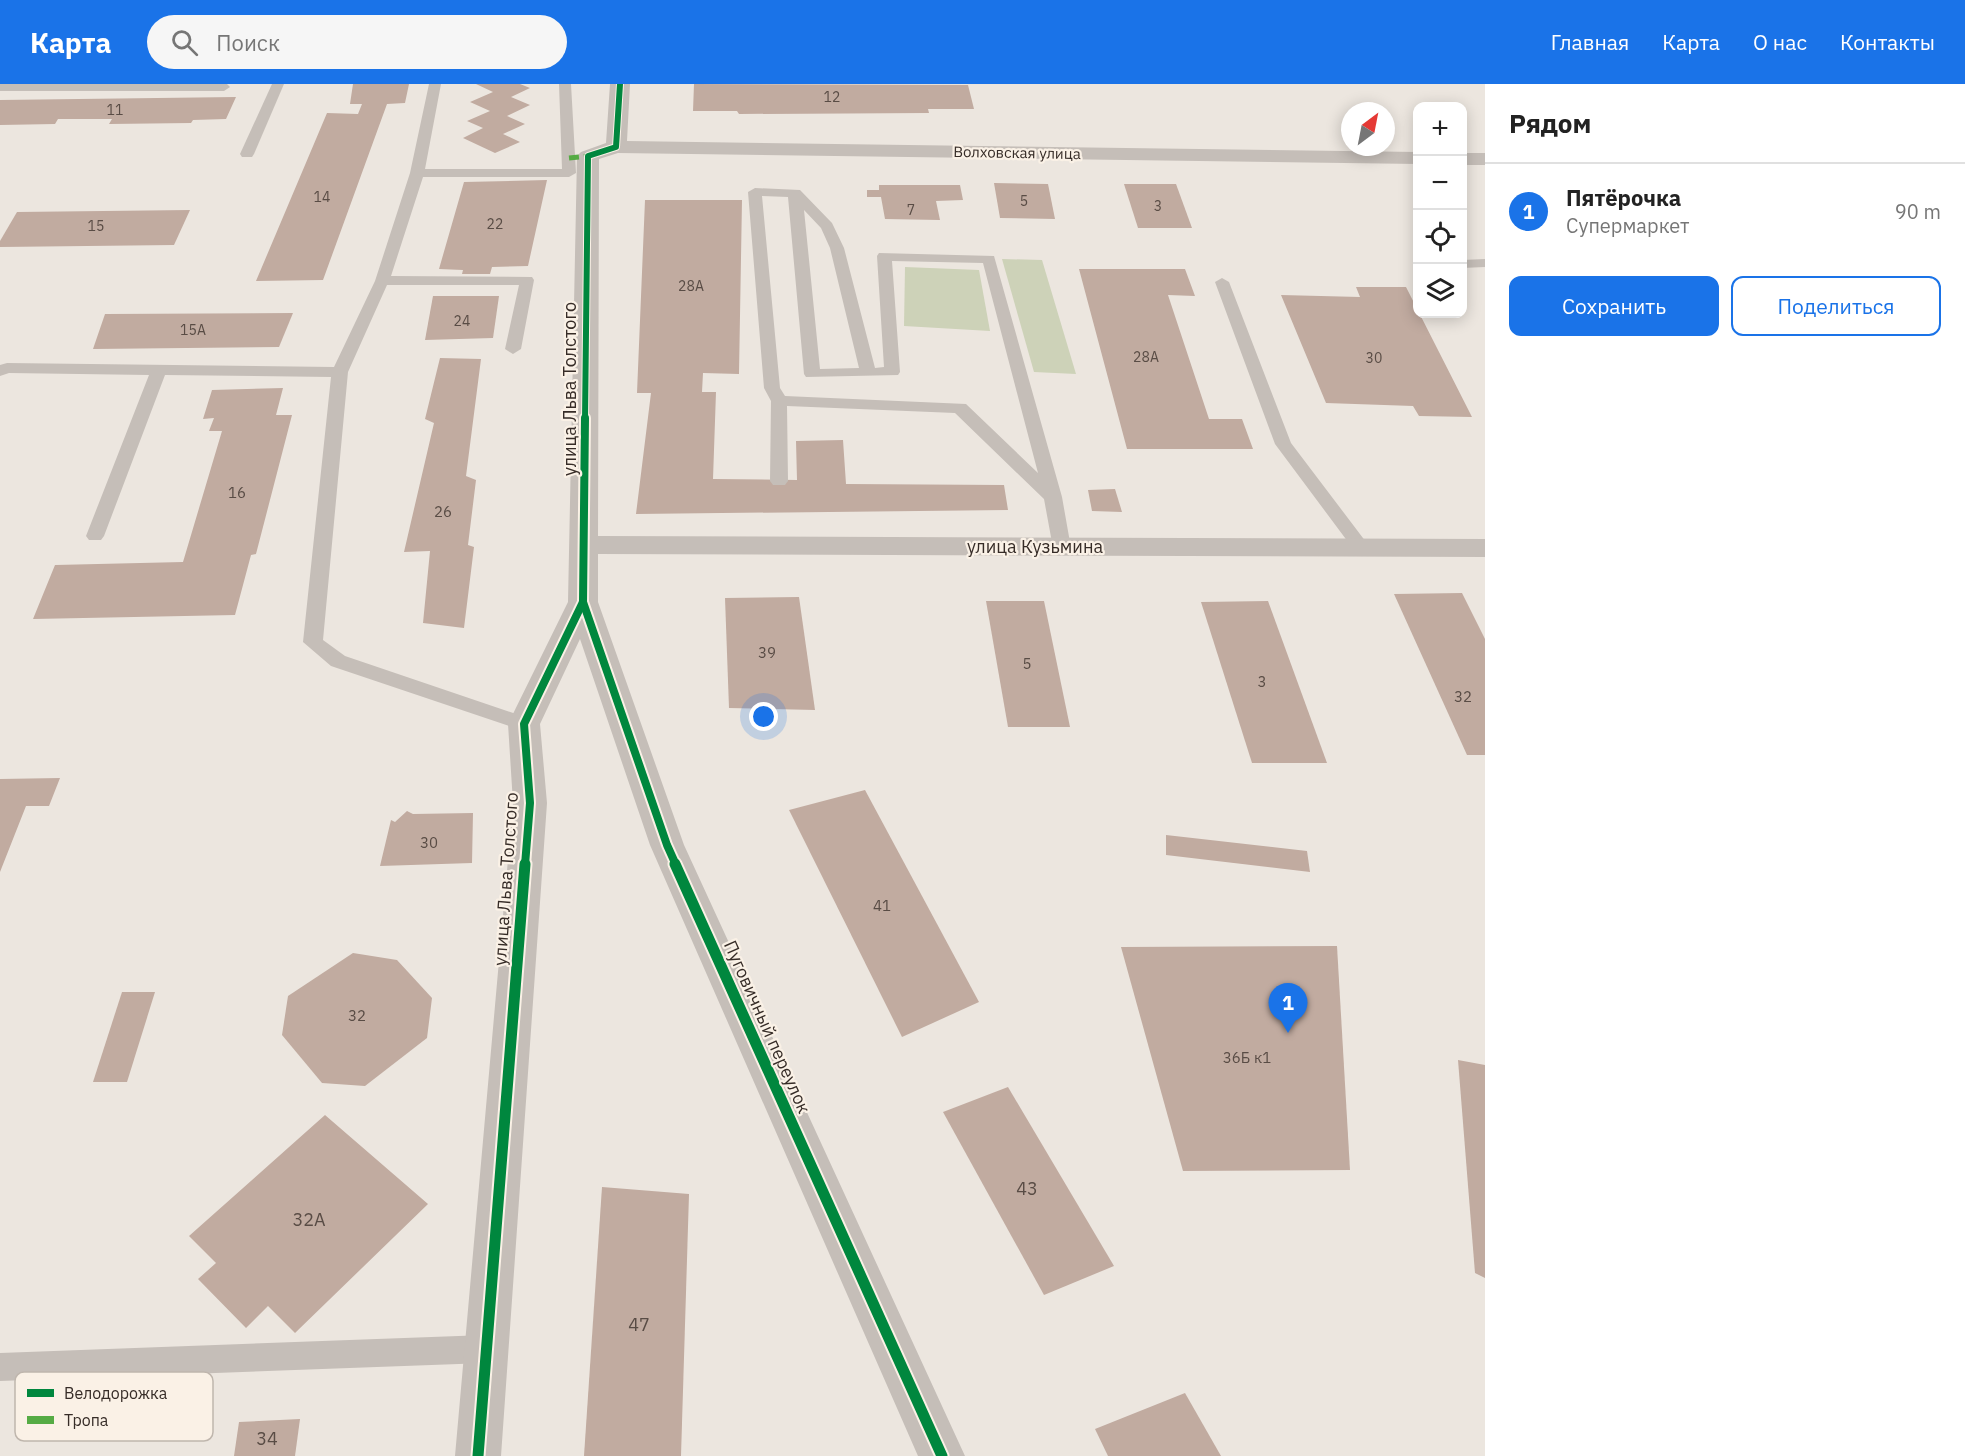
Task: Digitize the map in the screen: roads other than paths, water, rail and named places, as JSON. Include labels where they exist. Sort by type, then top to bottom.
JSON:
[{"type":"street","points":[[615,147],[620,84]]},
{"type":"street","name":"Волховская улица","points":[[615,147],[1413,158]]},
{"type":"street","name":"улица Льва Толстого","points":[[478,1456],[530,802],[524,724],[583,602],[588,156],[615,147]]},
{"type":"street","points":[[1467,159],[1485,159]]},
{"type":"street","name":"улица Кузьмина","points":[[585,545],[1485,548]]},
{"type":"street","name":"Пуговичный переулок","points":[[583,602],[667,845],[942,1456]]},
{"type":"lane","points":[[247,154],[278,84]]},
{"type":"lane","points":[[435,84],[417,173],[382,281],[340,372],[313,642],[338,661],[524,724]]},
{"type":"lane","points":[[417,173],[569,173],[565,84]]},
{"type":"lane","points":[[0,87],[224,87]]},
{"type":"lane","points":[[779,481],[779,401],[772,388],[755,192],[795,193],[827,226],[837,248],[868,373]]},
{"type":"lane","points":[[795,193],[812,374],[892,372],[884,256],[989,259],[1053,497],[1062,548]]},
{"type":"lane","points":[[1467,264],[1485,263]]},
{"type":"lane","points":[[382,281],[527,280],[513,349]]},
{"type":"lane","points":[[1222,282],[1282,444],[1360,546]]},
{"type":"lane","points":[[0,371],[7,368],[340,372]]},
{"type":"lane","points":[[95,536],[159,370]]},
{"type":"lane","points":[[779,401],[960,408],[1053,497]]},
{"type":"lane","points":[[0,1367],[486,1349]]},
{"type":"place","name":"Пятёрочка","points":[[1288,1033]]}]
